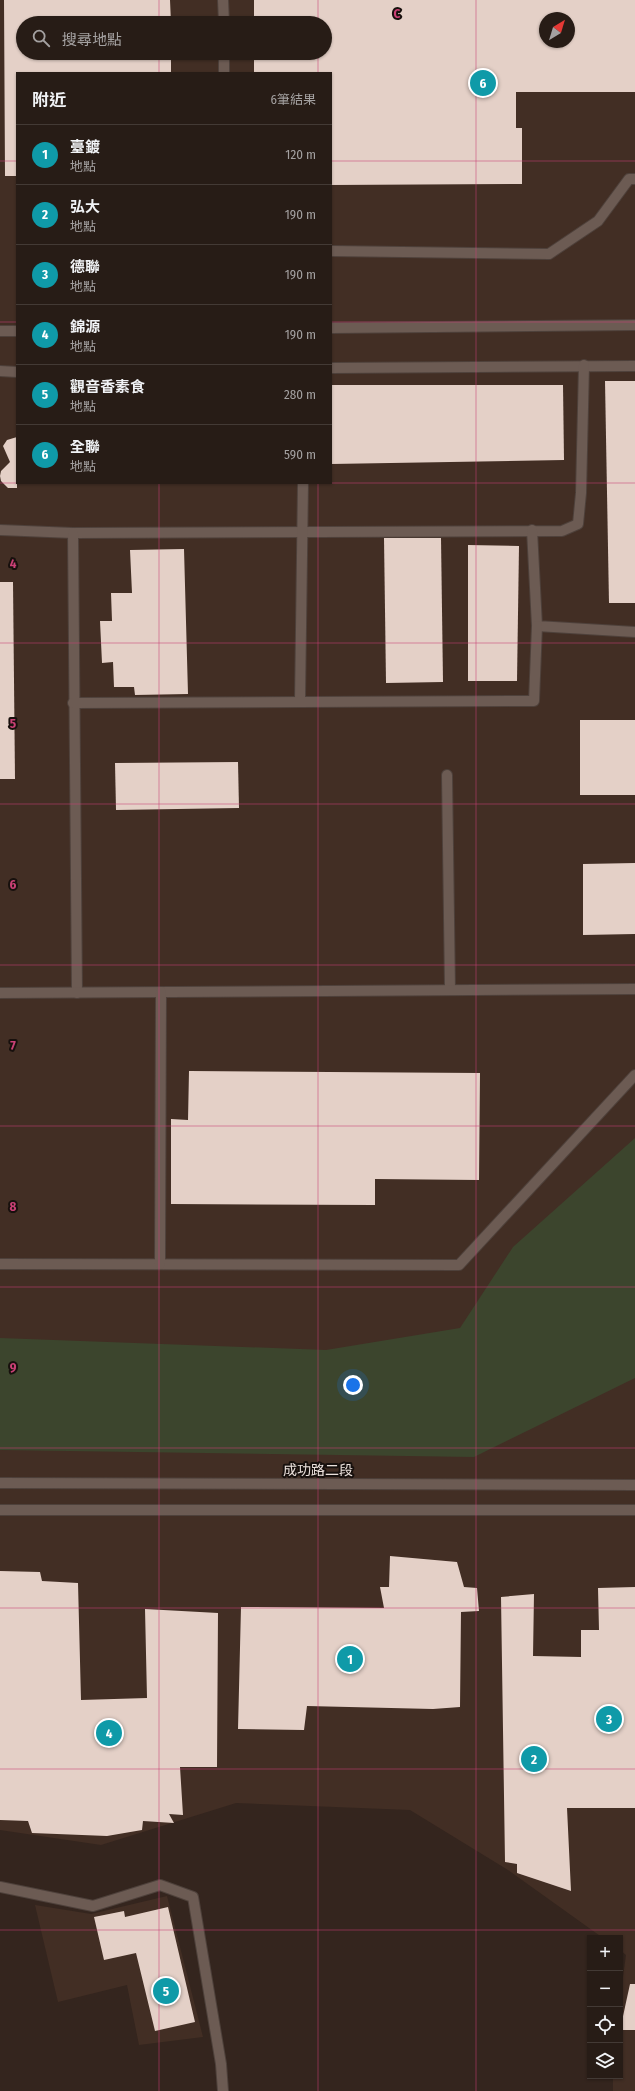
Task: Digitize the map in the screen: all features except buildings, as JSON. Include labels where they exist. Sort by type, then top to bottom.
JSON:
[{"type":"street","points":[[223,0],[224,16]]},
{"type":"street","points":[[224,60],[224,72]]},
{"type":"street","points":[[332,251],[549,254],[598,221],[630,179],[635,179]]},
{"type":"street","points":[[332,328],[635,325]]},
{"type":"street","points":[[0,331],[16,331]]},
{"type":"street","points":[[0,530],[73,533],[562,531],[578,524],[581,493],[584,365]]},
{"type":"street","points":[[332,368],[584,365],[635,366]]},
{"type":"street","points":[[0,371],[16,372]]},
{"type":"street","points":[[300,701],[303,484]]},
{"type":"street","points":[[73,703],[534,701],[537,626],[532,530]]},
{"type":"street","points":[[73,533],[73,703],[77,993]]},
{"type":"street","points":[[537,626],[635,632]]},
{"type":"street","points":[[447,775],[450,990]]},
{"type":"street","points":[[0,993],[635,989]]},
{"type":"street","points":[[160,1264],[161,992]]},
{"type":"street","points":[[0,1264],[459,1265],[635,1075]]},
{"type":"street","name":"成功路二段","points":[[0,1483],[635,1485]]},
{"type":"street","points":[[0,1510],[635,1510]]},
{"type":"street","points":[[0,1887],[93,1906],[160,1885],[193,1897],[221,2064],[223,2091]]},
{"type":"shaded area","points":[[0,0],[635,0],[635,2091],[613,2091],[613,2079],[623,2079],[623,1976],[626,1955],[623,1952],[623,1935],[599,1935],[508,1870],[410,1810],[236,1803],[101,1845],[0,1830]]},
{"type":"shaded area","points":[[167,1896],[203,2037],[139,2045],[127,1985],[58,2002],[35,1905],[91,1914]]},
{"type":"green space","points":[[635,1138],[635,1378],[474,1457],[0,1450],[0,1338],[326,1350],[460,1328],[513,1247]]},
{"type":"place","name":"全聯","points":[[483,83]]},
{"type":"place","name":"臺鍍","points":[[350,1659]]},
{"type":"place","name":"德聯","points":[[609,1719]]},
{"type":"place","name":"錦源","points":[[109,1733]]},
{"type":"place","name":"弘大","points":[[534,1759]]},
{"type":"place","name":"觀音香素食","points":[[166,1991]]}]
